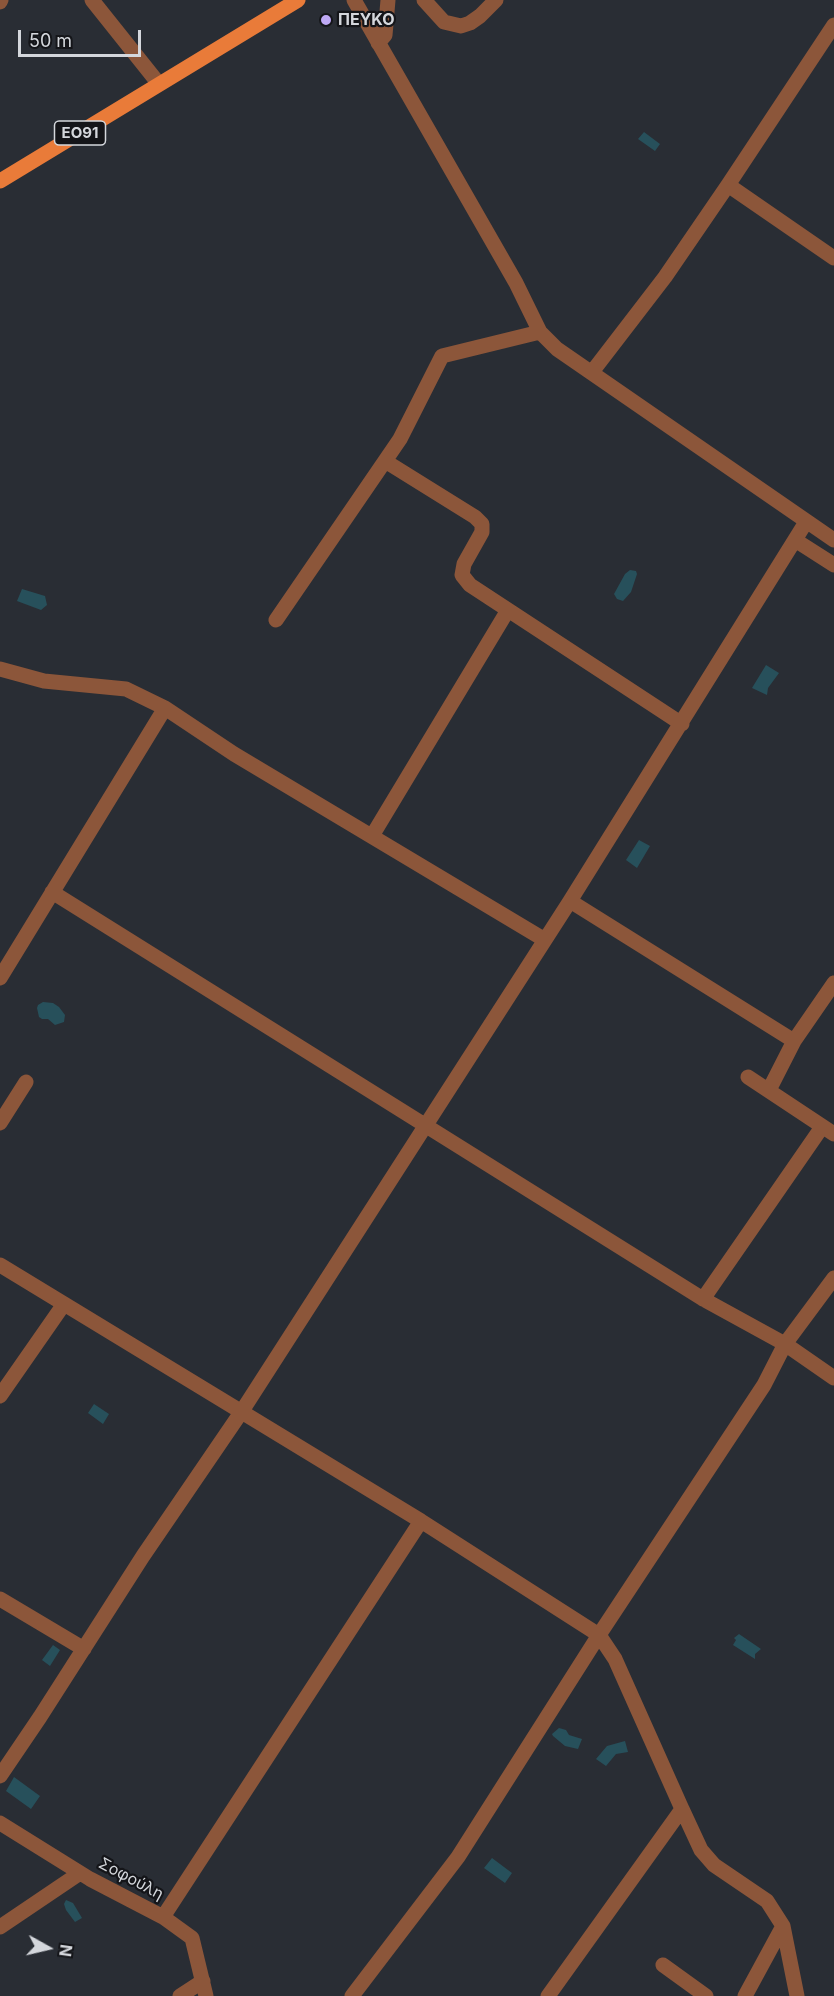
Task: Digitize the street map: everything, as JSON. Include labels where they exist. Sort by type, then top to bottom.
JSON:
[{"type":"main road","name":"ΕΟ91","points":[[0,181],[298,0]]},
{"type":"street","points":[[92,0],[159,84]]},
{"type":"street","points":[[354,0],[516,283],[540,332],[557,349],[834,540]]},
{"type":"street","points":[[378,43],[385,35],[388,0]]},
{"type":"street","points":[[424,0],[444,22],[461,26],[480,16],[496,0]]},
{"type":"street","points":[[592,372],[665,277],[834,25]]},
{"type":"street","points":[[728,185],[834,258]]},
{"type":"street","points":[[276,620],[400,439],[442,356],[540,332]]},
{"type":"street","points":[[385,461],[475,517],[482,524],[482,532],[464,564],[462,575],[470,585],[682,724]]},
{"type":"street","points":[[0,1776],[143,1556],[242,1411],[426,1126],[682,724],[806,522]]},
{"type":"street","points":[[795,540],[834,565]]},
{"type":"street","points":[[372,836],[508,610]]},
{"type":"street","points":[[0,669],[44,681],[126,689],[165,708],[234,754],[545,940]]},
{"type":"street","points":[[0,978],[165,708]]},
{"type":"street","points":[[52,892],[703,1299],[785,1344],[834,1378]]},
{"type":"street","points":[[570,901],[794,1041]]},
{"type":"street","points":[[769,1090],[794,1041],[834,984]]},
{"type":"street","points":[[703,1299],[828,1131],[748,1077]]},
{"type":"street","points":[[0,1123],[26,1082]]},
{"type":"street","points":[[0,1265],[422,1521],[599,1635],[615,1659],[701,1850],[714,1865],[767,1901],[783,1926],[797,1996]]},
{"type":"street","points":[[352,1996],[458,1857],[599,1635],[764,1385],[785,1344],[834,1278]]},
{"type":"street","points":[[0,1396],[64,1304]]},
{"type":"street","points":[[163,1917],[422,1521]]},
{"type":"street","points":[[0,1599],[84,1649]]},
{"type":"street","points":[[548,1996],[682,1809]]},
{"type":"street","name":"Σοφούλη","points":[[0,1823],[80,1873],[163,1917],[192,1938],[206,1996]]},
{"type":"street","points":[[0,1927],[80,1873]]},
{"type":"street","points":[[745,1996],[783,1926]]},
{"type":"street","points":[[663,1965],[706,1996]]},
{"type":"street","points":[[180,1996],[202,1981]]},
{"type":"water","points":[[644,132],[660,144],[655,151],[638,139]]},
{"type":"water","points":[[630,570],[636,571],[637,574],[631,592],[623,601],[617,599],[614,594],[625,574]]},
{"type":"water","points":[[22,589],[45,596],[47,605],[41,610],[17,601]]},
{"type":"water","points":[[766,665],[779,673],[768,688],[767,695],[752,688]]},
{"type":"water","points":[[639,840],[650,846],[637,868],[626,860]]},
{"type":"water","points":[[43,1002],[53,1003],[59,1007],[65,1015],[64,1022],[55,1025],[48,1019],[39,1017],[37,1008]]},
{"type":"water","points":[[94,1404],[109,1414],[103,1424],[88,1413]]},
{"type":"water","points":[[739,1634],[761,1649],[755,1654],[755,1659],[733,1645],[736,1640],[734,1638]]},
{"type":"water","points":[[53,1645],[60,1650],[50,1666],[42,1660]]},
{"type":"water","points":[[559,1728],[566,1730],[569,1735],[582,1739],[578,1749],[565,1746],[553,1736],[552,1734]]},
{"type":"water","points":[[625,1741],[628,1752],[616,1754],[606,1766],[596,1759],[607,1746]]},
{"type":"water","points":[[14,1777],[40,1796],[31,1809],[6,1791]]},
{"type":"water","points":[[492,1858],[512,1873],[505,1883],[484,1868]]},
{"type":"water","points":[[66,1900],[73,1903],[82,1918],[75,1922],[66,1910],[64,1904]]},
{"type":"place","name":"ΠΕΥΚΟ","points":[[326,20]]}]
